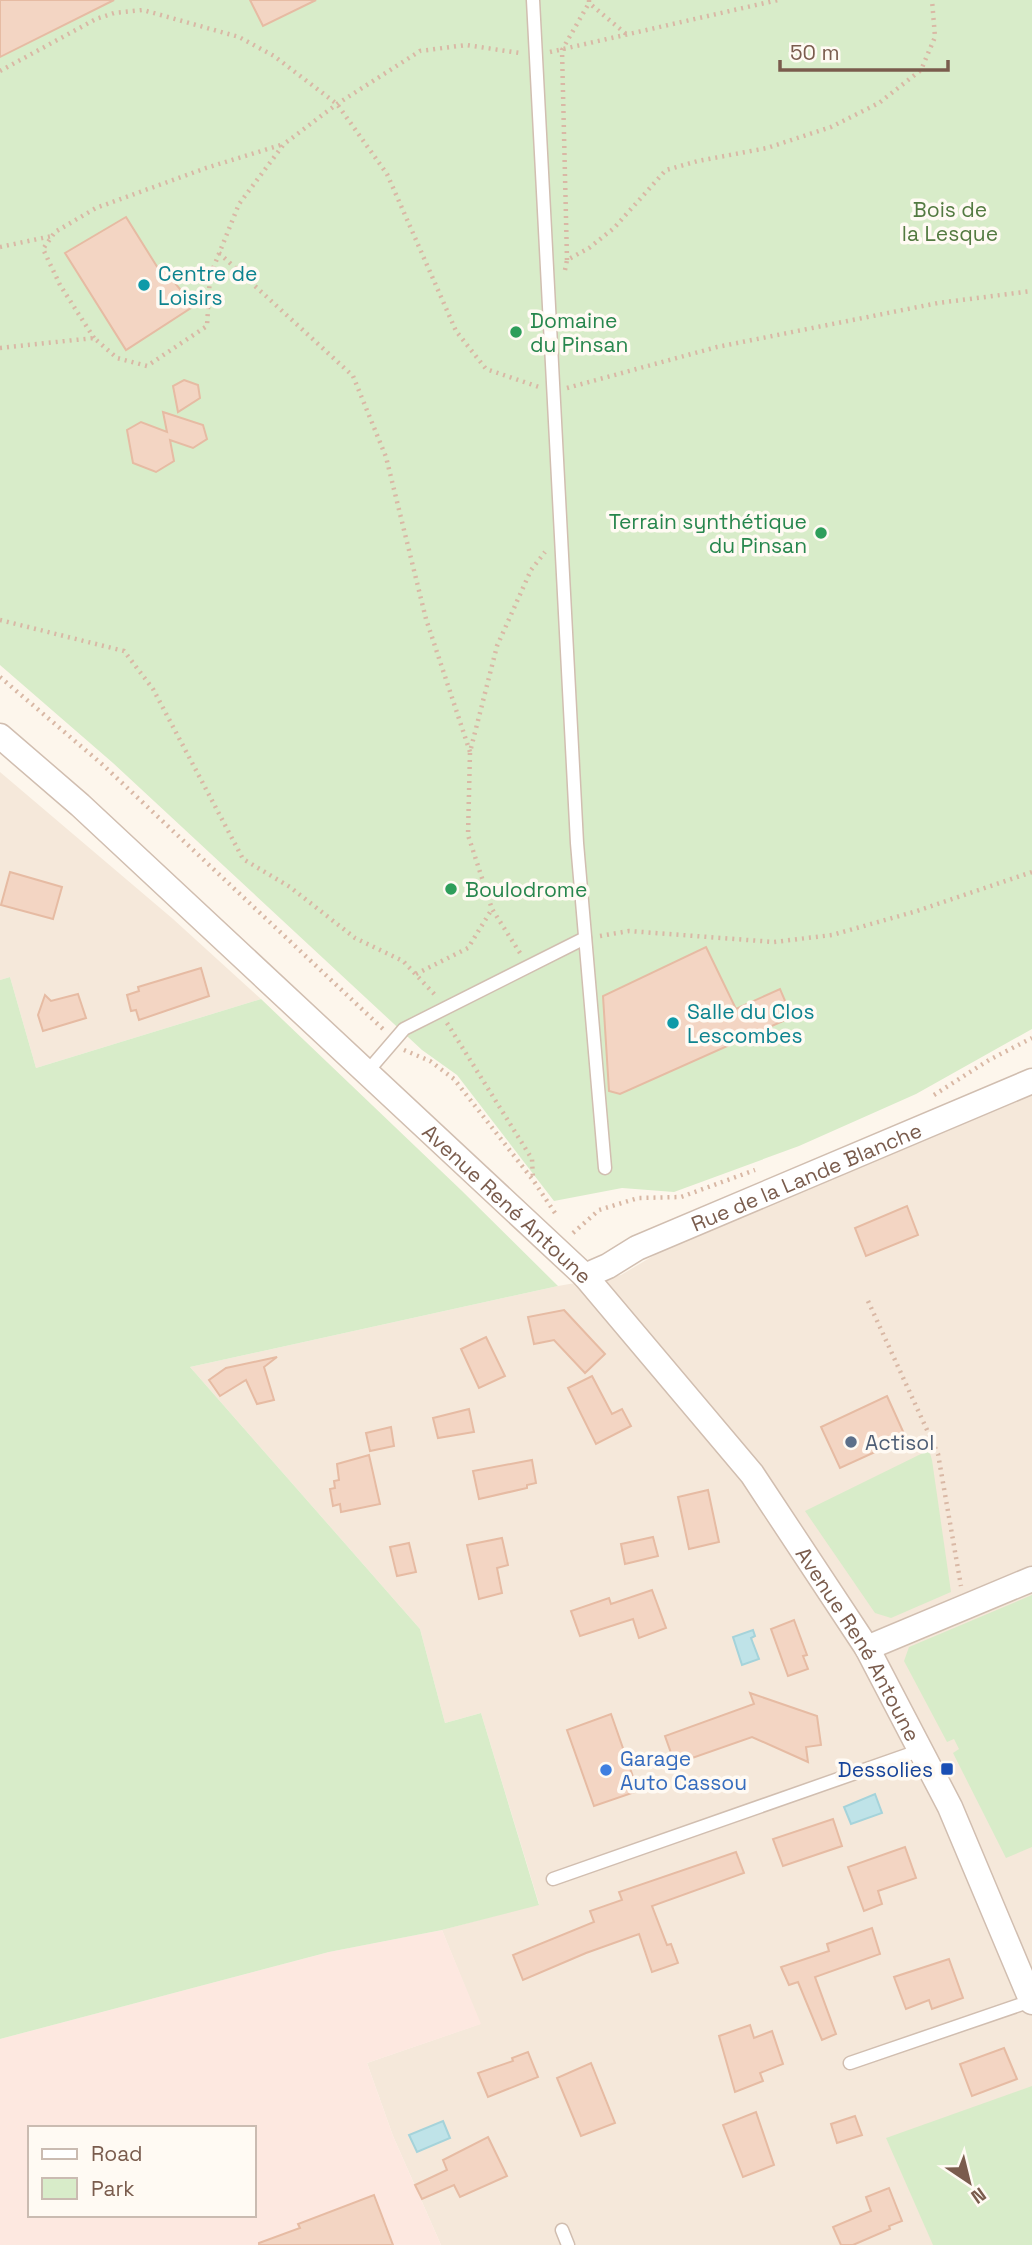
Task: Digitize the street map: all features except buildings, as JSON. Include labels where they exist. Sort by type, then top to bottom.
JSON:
[{"type":"street","name":"Avenue René Antoune","points":[[0,736],[90,814],[585,1276],[752,1474],[867,1648],[950,1807],[1032,2001]]},
{"type":"street","name":"Rue de la Lande Blanche","points":[[585,1276],[637,1248],[1032,1081]]},
{"type":"street","points":[[867,1648],[1032,1579]]},
{"type":"lane","points":[[533,0],[577,844],[605,1168]]},
{"type":"lane","points":[[367,1072],[404,1029],[585,938]]},
{"type":"lane","name":"Avenue René Antoune","points":[[553,1879],[921,1750]]},
{"type":"lane","points":[[850,2063],[1032,2001]]},
{"type":"lane","points":[[562,2230],[568,2245]]},
{"type":"path","points":[[568,260],[589,248],[614,228],[666,170],[698,160],[767,148],[831,127],[879,103],[921,70],[935,37],[932,0]]},
{"type":"path","points":[[563,279],[568,260],[562,50],[589,2],[627,35]]},
{"type":"path","points":[[0,71],[96,19],[114,13],[143,10],[239,37],[274,57],[337,104],[387,174],[456,331],[486,369],[554,392],[717,347],[938,303],[1032,290]]},
{"type":"path","points":[[52,236],[43,249],[60,285],[94,338],[117,358],[147,366],[207,326],[210,276],[239,204],[284,144],[337,104]]},
{"type":"path","points":[[0,247],[52,236],[96,208],[206,168],[284,144]]},
{"type":"path","points":[[219,253],[352,376],[386,457],[426,619],[470,752]]},
{"type":"path","points":[[0,348],[94,338]]},
{"type":"path","points":[[570,374],[571,387]]},
{"type":"path","points":[[528,966],[492,909],[468,835],[470,752],[497,646],[531,570],[561,530]]},
{"type":"path","points":[[0,620],[124,651],[153,689],[243,859],[290,887],[355,939],[403,961],[439,999],[439,1010],[532,1159],[533,1180]]},
{"type":"path","points":[[0,677],[103,765],[405,1051],[430,1061],[454,1079],[533,1180],[555,1214]]},
{"type":"path","points":[[585,938],[629,931],[774,942],[832,935],[917,911],[1032,872]]},
{"type":"path","points":[[416,974],[468,948],[492,909]]},
{"type":"path","points":[[933,1096],[989,1060],[1032,1038]]},
{"type":"path","points":[[569,1236],[599,1210],[638,1198],[681,1197],[758,1169]]},
{"type":"path","points":[[868,1301],[938,1454],[965,1607]]},
{"type":"shaded area","points":[[0,772],[173,919],[261,999],[36,1068],[10,977],[0,980]]},
{"type":"shaded area","points":[[1032,1090],[1032,2245],[441,2245],[393,2136],[367,2063],[480,2024],[442,1930],[539,1904],[481,1713],[445,1723],[420,1629],[190,1367],[558,1286],[621,1275],[668,1247]]},
{"type":"shaded area","points":[[442,1930],[481,2024],[367,2063],[393,2136],[441,2245],[0,2245],[0,2039],[329,1952]]},
{"type":"green space","name":"Domaine du Pinsan","points":[[0,0],[1032,0],[1032,1029],[916,1094],[799,1146],[674,1192],[622,1188],[554,1201],[457,1075],[422,1050],[113,763],[0,665]]},
{"type":"green space","points":[[10,977],[36,1068],[261,999],[558,1286],[190,1367],[420,1629],[445,1723],[481,1713],[539,1905],[442,1930],[329,1952],[0,2039],[0,980]]},
{"type":"green space","points":[[929,1450],[951,1592],[891,1618],[875,1613],[805,1511]]},
{"type":"green space","points":[[1032,1595],[1032,1847],[1006,1858],[953,1753],[959,1749],[954,1739],[947,1742],[904,1661],[909,1647]]},
{"type":"green space","points":[[1032,2086],[1032,2245],[933,2245],[886,2138]]},
{"type":"water","points":[[753,1630],[755,1636],[751,1638],[759,1659],[742,1665],[733,1637]]},
{"type":"water","points":[[875,1794],[882,1813],[851,1824],[844,1807]]},
{"type":"water","points":[[443,2121],[450,2138],[417,2152],[409,2135]]},
{"type":"place","name":"Centre de Loisirs","points":[[144,285]]},
{"type":"place","name":"Domaine du Pinsan","points":[[516,332]]},
{"type":"place","name":"Terrain synthétique du Pinsan","points":[[821,533]]},
{"type":"place","name":"Boulodrome","points":[[451,889]]},
{"type":"place","name":"Salle du Clos Lescombes","points":[[673,1023]]},
{"type":"place","name":"Actisol","points":[[851,1442]]},
{"type":"place","name":"Dessolies","points":[[947,1769]]},
{"type":"place","name":"Garage Auto Cassou","points":[[606,1770]]},
{"type":"park label","name":"Bois de la Lesque","points":[[950,221]]}]
